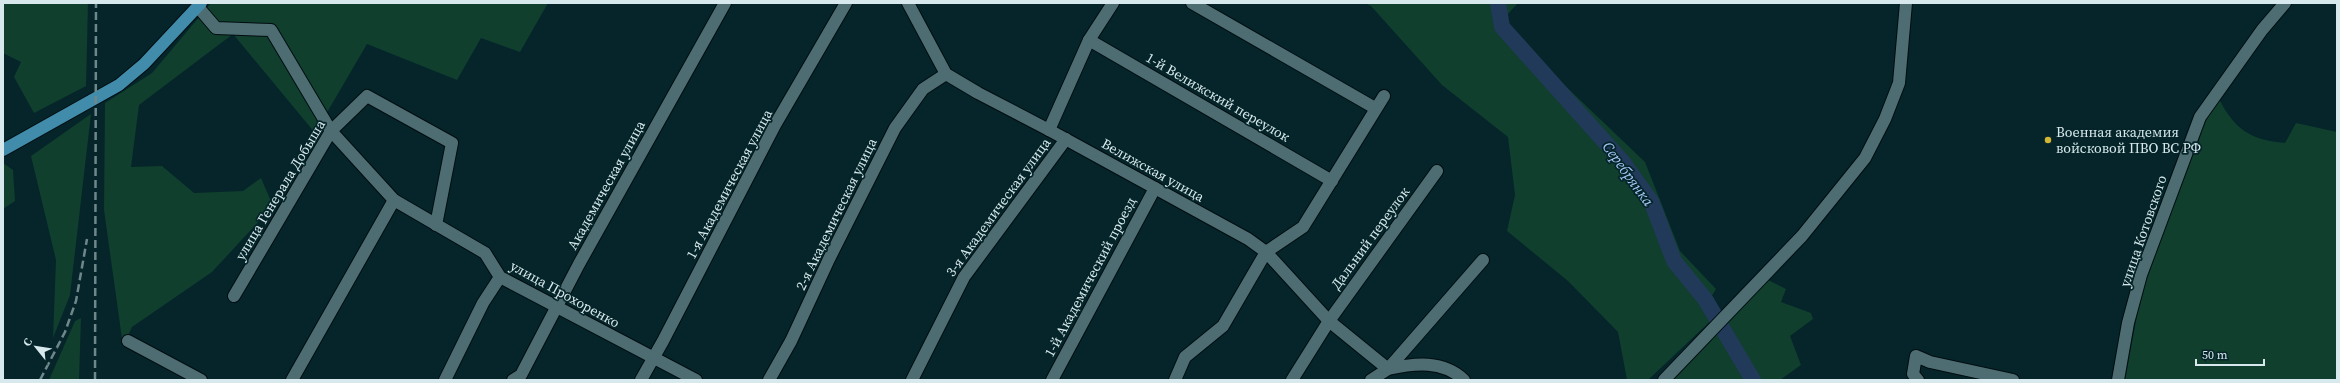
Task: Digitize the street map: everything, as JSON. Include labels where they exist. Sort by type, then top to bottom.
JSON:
[{"type":"main road","points":[[3,150],[119,85],[144,64],[200,5]]},
{"type":"street","name":"Академическая улица","points":[[513,380],[521,374],[556,307],[725,3]]},
{"type":"street","name":"1-я Академическая улица","points":[[641,380],[776,125],[846,3]]},
{"type":"street","points":[[908,3],[946,74]]},
{"type":"street","points":[[1049,130],[1089,40],[1113,3]]},
{"type":"street","points":[[1192,3],[1375,108]]},
{"type":"street","points":[[1664,380],[1802,236],[1865,158],[1885,119],[1899,83],[1906,3]]},
{"type":"street","name":"улица Котовского","points":[[2118,380],[2128,323],[2141,275],[2200,117],[2262,30],[2285,3]]},
{"type":"street","name":"улица Прохоренко","points":[[200,5],[216,28],[272,30],[331,131],[394,200],[485,253],[500,277],[696,380]]},
{"type":"street","name":"1-й Велижский переулок","points":[[1089,40],[1332,181]]},
{"type":"street","name":"Велижская улица","points":[[946,74],[978,93],[1066,139],[1248,239],[1266,252],[1328,321],[1388,369]]},
{"type":"street","name":"2-я Академическая улица","points":[[770,380],[791,341],[829,259],[895,128],[923,89],[946,74]]},
{"type":"street","name":"улица Генерала Добыша","points":[[234,296],[331,131],[367,96],[452,142],[436,225]]},
{"type":"street","points":[[1176,380],[1185,357],[1223,326],[1266,252],[1304,227],[1375,108],[1384,96]]},
{"type":"street","name":"3-я Академическая улица","points":[[912,380],[964,277],[1066,139]]},
{"type":"street","name":"Дальний переулок","points":[[1292,380],[1328,321],[1437,171]]},
{"type":"street","name":"1-й Академический проезд","points":[[1052,380],[1155,188]]},
{"type":"street","points":[[292,380],[394,200]]},
{"type":"street","points":[[1371,380],[1388,369],[1483,260]]},
{"type":"street","points":[[445,380],[483,303],[500,277]]},
{"type":"street","points":[[128,341],[201,380]]},
{"type":"street","points":[[1918,380],[1913,374],[1916,356],[1930,362],[2013,380]]},
{"type":"street","points":[[1388,369],[1417,363],[1454,371],[1464,380]]},
{"type":"street","points":[[451,368],[457,380]]},
{"type":"green space","points":[[3,3],[88,3],[86,86],[34,113],[14,77],[21,62],[3,53]]},
{"type":"green space","points":[[211,3],[548,3],[520,52],[481,38],[457,80],[367,44],[315,133],[233,34],[139,105],[131,167],[162,166],[194,193],[243,191],[261,178],[273,206],[212,272],[132,327],[123,346],[104,210],[105,103],[152,73]]},
{"type":"green space","points":[[1365,3],[1518,3],[1506,16],[1514,37],[1645,162],[1680,251],[1716,289],[1710,299],[1721,311],[1648,380],[1627,380],[1618,332],[1568,281],[1507,231],[1515,195],[1508,137],[1442,85],[1371,6]]},
{"type":"green space","points":[[2219,99],[2231,119],[2245,132],[2273,142],[2285,143],[2296,123],[2337,132],[2337,380],[2125,380],[2138,310],[2152,256],[2203,118]]},
{"type":"green space","points":[[91,114],[70,295],[53,338],[56,260],[31,156]]},
{"type":"green space","points":[[3,163],[13,170],[15,201],[3,209]]},
{"type":"green space","points":[[1768,280],[1786,289],[1781,302],[1811,313],[1813,319],[1790,336],[1801,365],[1780,380],[1673,380]]},
{"type":"green space","points":[[81,318],[79,380],[49,380],[75,321]]},
{"type":"waterway","name":"Серебрянка","points":[[1498,3],[1502,27],[1622,161],[1652,203],[1674,261],[1705,299],[1753,380]]},
{"type":"railway","points":[[95,380],[96,3]]},
{"type":"railway","points":[[40,380],[65,332],[76,301],[87,239]]},
{"type":"place","name":"Военная академия войсковой ПВО ВС РФ","points":[[2048,140]]}]
